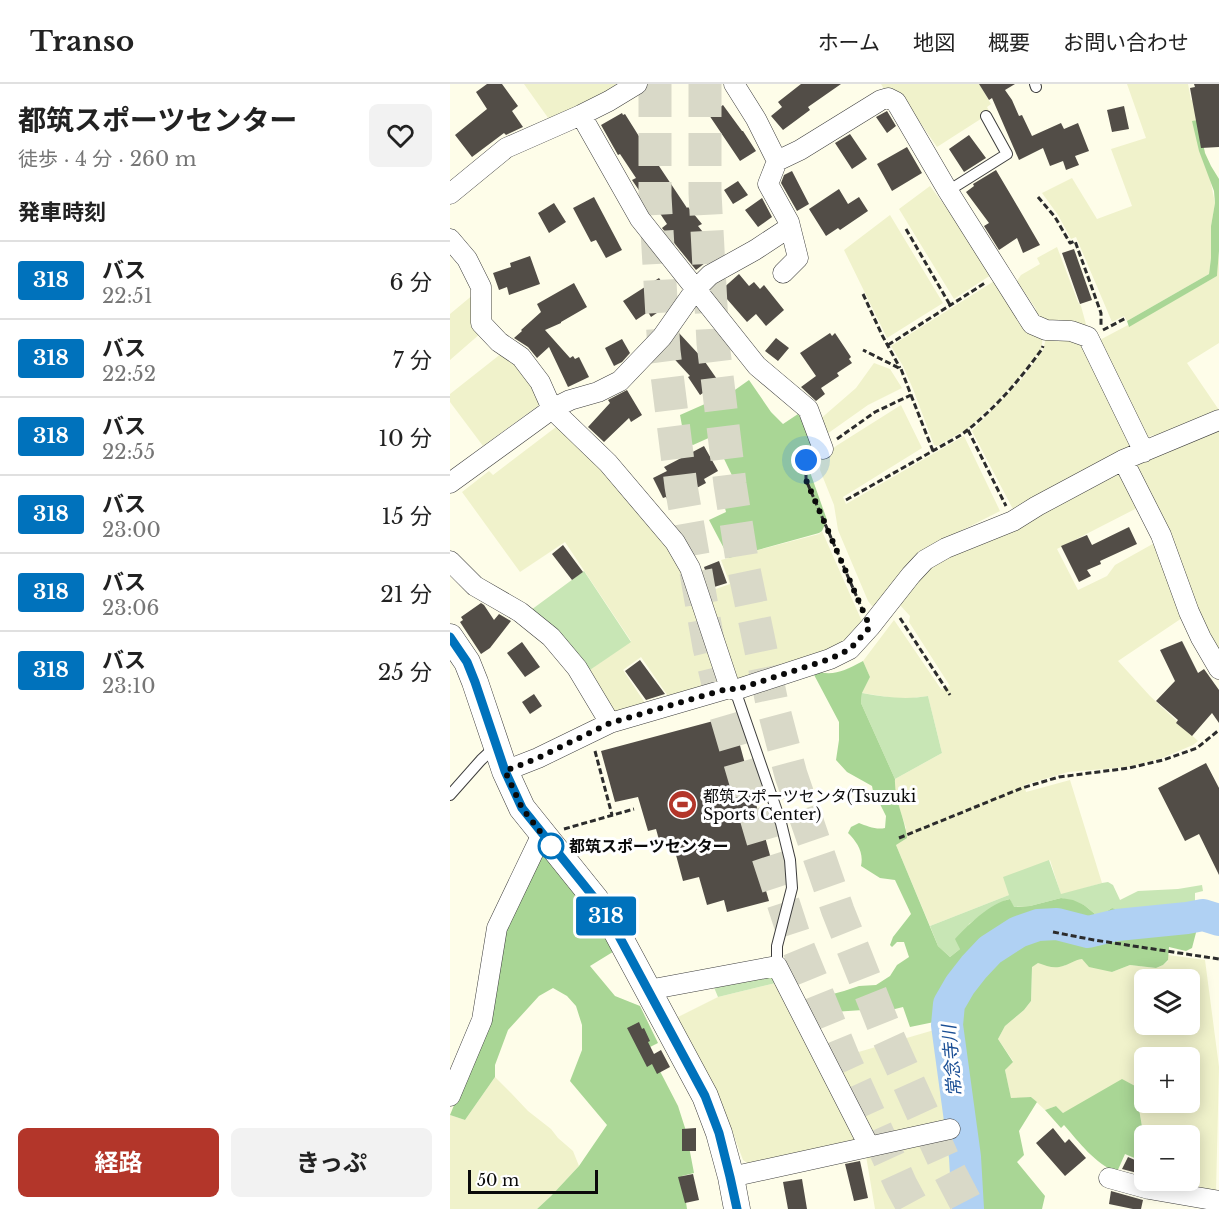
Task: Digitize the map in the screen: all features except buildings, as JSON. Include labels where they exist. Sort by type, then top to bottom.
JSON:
[{"type":"street","points":[[450,194],[506,148],[581,115],[637,84]]},
{"type":"street","points":[[734,84],[756,119],[777,161]]},
{"type":"street","points":[[783,273],[798,258],[790,227],[768,184],[777,161],[800,150],[881,91],[896,102],[948,191],[1032,324],[1046,330],[1071,331],[1088,338],[1144,452]]},
{"type":"street","points":[[581,115],[640,219],[758,366],[808,409],[823,449]]},
{"type":"street","points":[[450,483],[552,409],[620,381],[662,337],[695,290],[710,275],[790,227]]},
{"type":"street","points":[[450,239],[467,259],[481,287],[481,323],[499,342],[521,357],[540,382],[552,409],[608,463],[675,543],[690,568],[732,689]]},
{"type":"street","points":[[505,771],[538,758],[610,723],[830,659],[850,649],[925,560],[946,548],[1013,521],[1123,460],[1219,420]]},
{"type":"street","points":[[1123,460],[1161,535],[1201,638],[1219,669]]},
{"type":"street","points":[[450,561],[475,586],[520,612],[551,637],[577,668],[610,723]]},
{"type":"street","points":[[450,637],[467,662],[505,771],[522,808],[552,832],[613,925],[705,1096],[719,1133],[737,1209]]},
{"type":"street","points":[[450,1096],[482,1020],[497,928],[552,832]]},
{"type":"street","points":[[648,990],[777,966],[869,1146]]},
{"type":"street","points":[[730,1177],[950,1129]]},
{"type":"street","points":[[1109,1178],[1149,1189],[1219,1201]]},
{"type":"lane","points":[[948,191],[1007,154],[986,116]]},
{"type":"lane","points":[[732,689],[781,823],[790,860],[792,888],[777,946],[777,966]]},
{"type":"lane","points":[[450,795],[496,745]]},
{"type":"path","points":[[1038,197],[1055,217],[1070,243],[1075,241],[1101,313],[1101,330],[1126,318]]},
{"type":"path","points":[[906,229],[950,305]]},
{"type":"path","points":[[888,345],[1001,273]]},
{"type":"path","points":[[863,294],[901,369],[933,451]]},
{"type":"path","points":[[846,500],[968,430],[1020,379],[1042,349],[1046,330]]},
{"type":"path","points":[[863,350],[901,369]]},
{"type":"path","points":[[870,627],[806,480],[806,460],[875,411],[911,396]]},
{"type":"path","points":[[968,430],[1013,521]]},
{"type":"path","points":[[890,602],[950,695]]},
{"type":"path","points":[[899,838],[1022,788],[1059,777],[1128,768],[1174,756],[1197,748],[1219,730]]},
{"type":"path","points":[[590,733],[612,816]]},
{"type":"path","points":[[552,832],[634,809]]},
{"type":"path","points":[[1053,932],[1219,959]]},
{"type":"green space","points":[[524,84],[627,84],[551,122]]},
{"type":"green space","points":[[881,84],[979,84],[991,104],[987,107],[990,113],[937,147],[903,102],[884,89]]},
{"type":"green space","points":[[1127,84],[1188,84],[1191,100],[1195,101],[1215,203],[1211,226],[1209,274],[1127,321],[1124,316],[1112,322],[1076,237],[1071,239],[1058,215],[1042,193],[1072,178],[1097,219],[1132,206],[1111,149],[1146,138]]},
{"type":"green space","points":[[1198,120],[1205,153],[1219,179],[1217,276],[1129,327],[1127,321],[1209,274],[1211,226],[1215,203],[1214,191],[1199,151],[1192,121]]},
{"type":"green space","points":[[930,186],[942,202],[958,217],[994,273],[954,299],[899,209]]},
{"type":"green space","points":[[890,215],[943,303],[887,338],[844,250]]},
{"type":"green space","points":[[1057,247],[1081,306],[1087,328],[1046,326],[1029,313],[1036,309],[1017,281],[1021,275],[1040,264],[1037,258]]},
{"type":"green space","points":[[1219,251],[1219,343],[1187,363],[1219,410],[1219,414],[1157,442],[1153,435],[1142,440],[1096,342],[1217,276]]},
{"type":"green space","points":[[999,278],[1044,332],[1041,349],[1019,378],[967,429],[937,446],[934,445],[913,389],[891,346]]},
{"type":"green space","points":[[474,294],[481,333],[450,360],[450,314]]},
{"type":"green space","points":[[1047,334],[1081,338],[1137,447],[1016,515],[972,431],[1021,380],[1043,350]]},
{"type":"green space","points":[[502,353],[533,384],[542,403],[483,446],[450,402],[450,394]]},
{"type":"green space","points":[[874,363],[890,369],[902,388],[868,405],[827,434],[818,421],[856,388]]},
{"type":"green space","points":[[749,380],[771,412],[783,424],[798,414],[809,431],[819,455],[812,462],[810,472],[827,520],[819,533],[729,558],[709,520],[726,512],[722,496],[740,492],[713,436],[693,445],[685,442],[680,415],[732,392]]},
{"type":"green space","points":[[901,405],[922,448],[843,497],[846,504],[964,436],[1000,511],[941,541],[878,605],[872,606],[838,530],[834,505],[820,470],[821,460],[836,446]]},
{"type":"green space","points":[[1219,426],[1219,663],[1135,465]]},
{"type":"green space","points":[[556,427],[565,431],[676,556],[719,675],[714,688],[670,699],[641,657],[623,670],[647,706],[611,714],[587,672],[631,641],[565,542],[520,572],[462,492],[489,471],[493,475]]},
{"type":"green space","points":[[1121,468],[1141,506],[1057,549],[1078,590],[1107,576],[1115,565],[1158,541],[1185,616],[1118,661],[1150,696],[1198,741],[1162,758],[1128,767],[1068,772],[1024,785],[1026,792],[1070,780],[1102,883],[1061,895],[1050,860],[1009,895],[930,926],[896,845],[906,828],[894,792],[895,779],[942,753],[928,696],[894,698],[862,693],[870,677],[863,661],[894,620],[941,689],[950,686],[909,622],[910,616],[899,604],[932,565]]},
{"type":"green space","points":[[822,531],[864,626],[846,644],[741,683],[735,674],[707,592],[730,584],[721,560],[819,534]]},
{"type":"green space","points":[[584,571],[631,642],[587,672],[531,610]]},
{"type":"green space","points":[[863,661],[870,677],[862,693],[861,703],[895,779],[896,794],[906,831],[907,838],[896,845],[938,946],[950,957],[960,949],[955,939],[966,927],[987,910],[1010,899],[1014,907],[1030,906],[1061,898],[1073,900],[1095,914],[1101,915],[1112,908],[1133,913],[1155,908],[1183,907],[1206,910],[1212,914],[1209,922],[1198,925],[1192,948],[1186,951],[1169,947],[1168,960],[1156,968],[1130,965],[1112,972],[1089,967],[1082,959],[1060,967],[1038,963],[1032,967],[1031,1001],[1005,1026],[998,1039],[1013,1062],[1005,1070],[1011,1098],[1031,1097],[1037,1102],[1019,1131],[1024,1155],[1017,1162],[1045,1196],[1042,1209],[970,1209],[962,1116],[952,1118],[939,1021],[910,1027],[903,1007],[871,1015],[863,1010],[833,1012],[823,1016],[825,1024],[816,1027],[803,1002],[859,986],[876,985],[890,976],[897,965],[909,957],[904,942],[897,942],[892,947],[890,945],[893,937],[911,914],[895,880],[880,878],[861,866],[862,856],[859,848],[848,833],[851,827],[859,823],[875,828],[885,828],[886,816],[879,802],[872,799],[872,786],[847,772],[836,760],[839,722],[812,671],[838,672]]},
{"type":"green space","points":[[862,693],[895,698],[928,696],[942,753],[895,779],[861,703]]},
{"type":"green space","points":[[539,855],[544,856],[584,901],[616,950],[590,966],[615,996],[640,1006],[658,1043],[648,1048],[678,1106],[686,1131],[694,1173],[682,1176],[687,1209],[537,1209],[579,1166],[607,1125],[570,1081],[582,1050],[582,1025],[576,1006],[567,996],[553,988],[539,996],[508,1030],[495,1065],[495,1077],[465,1120],[450,1115],[488,1022],[506,924]]},
{"type":"green space","points":[[1049,860],[1061,894],[1108,882],[1113,885],[1120,900],[1138,891],[1202,885],[1203,891],[1195,893],[1195,908],[1155,908],[1133,913],[1112,908],[1101,915],[1095,914],[1084,905],[1061,898],[1030,906],[1013,907],[1010,899],[969,924],[960,949],[950,957],[938,946],[930,926],[1009,895],[1003,877]]},
{"type":"green space","points":[[1168,955],[1205,960],[1219,1067],[1216,1193],[1200,1190],[1200,1125],[1142,1125],[1140,1113],[1200,1113],[1200,1047],[1134,1047],[1134,1086],[1063,1113],[1056,1106],[1045,1110],[1031,1097],[1011,1099],[1005,1070],[1013,1061],[998,1039],[1005,1026],[1031,1001],[1032,966],[1038,963],[1064,966],[1074,960],[1082,959],[1112,972],[1130,965],[1156,968],[1168,961]]},
{"type":"green space","points":[[772,977],[780,982],[718,997],[713,985]]},
{"type":"green space","points":[[780,982],[859,1135],[855,1142],[750,1165],[743,1160],[719,1096],[676,1018],[718,997]]},
{"type":"green space","points":[[941,1028],[952,1118],[875,1139],[831,1060]]},
{"type":"green space","points":[[495,1077],[528,1111],[551,1129],[573,1151],[579,1166],[537,1209],[450,1209],[450,1115],[465,1120]]},
{"type":"green space","points":[[1122,1079],[1134,1085],[1134,1113],[1140,1113],[1142,1125],[1134,1125],[1134,1158],[1125,1154],[1117,1172],[1102,1164],[1064,1125],[1061,1128],[1045,1110],[1056,1106],[1063,1113]]},
{"type":"green space","points":[[955,1136],[963,1186],[964,1209],[875,1209],[866,1156]]},
{"type":"waterway","name":"常念寺川","points":[[968,1209],[965,1157],[947,1025],[949,1004],[974,967],[990,950],[1018,932],[1038,925],[1057,924],[1088,932],[1117,925],[1203,915],[1219,920]]},
{"type":"tunnel","points":[[655,84],[655,196],[664,351],[681,486],[709,647],[725,712],[763,841],[796,942],[843,1057],[914,1209]]},
{"type":"tunnel","points":[[705,84],[705,193],[713,343],[730,484],[742,560],[772,703],[791,775],[838,911],[888,1037],[946,1165],[969,1209]]},
{"type":"bus line","name":"318","points":[[450,637],[467,662],[505,771],[522,808],[596,900],[613,925],[705,1096],[719,1133],[737,1209]]},
{"type":"place","name":"都筑スポーツセンタ(Tsuzuki Sports Center)","points":[[682,805]]},
{"type":"place","name":"都筑スポーツセンター","points":[[551,846]]},
{"type":"route","points":[[551,846],[522,808],[505,771],[538,758],[610,723],[730,688],[735,690],[830,659],[850,649],[870,627],[806,480],[806,460]]}]
